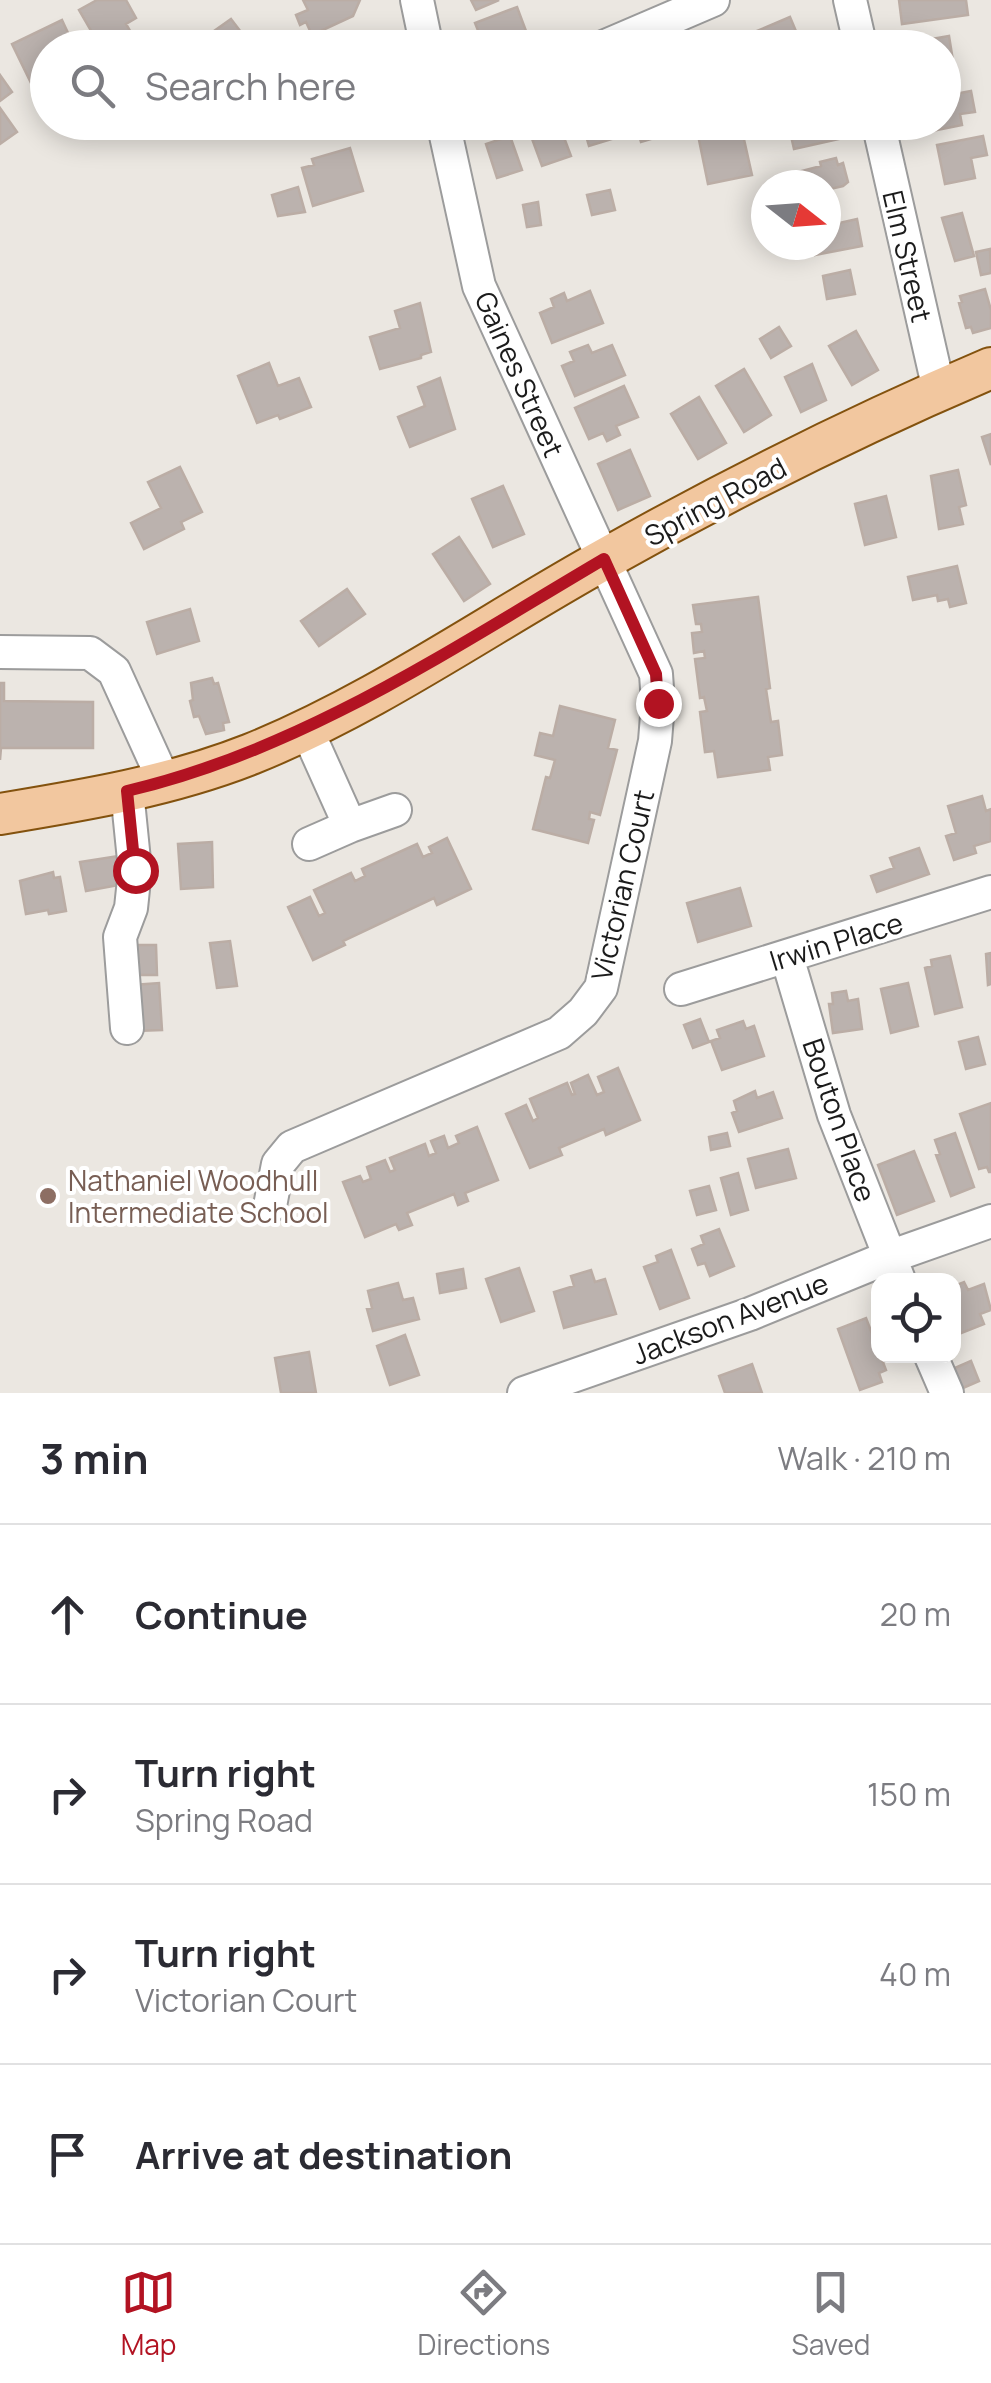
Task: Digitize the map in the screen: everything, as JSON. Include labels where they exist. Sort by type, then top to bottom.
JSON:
[{"type":"main road","name":"Spring Road","points":[[0,814],[146,787],[252,754],[350,708],[604,559],[842,434],[991,368]]},
{"type":"street","points":[[417,0],[423,30]]},
{"type":"street","points":[[644,30],[714,0]]},
{"type":"street","points":[[850,0],[857,30]]},
{"type":"street","name":"Gaines Street","points":[[447,140],[479,286],[604,559]]},
{"type":"street","name":"Elm Street","points":[[882,140],[938,390]]},
{"type":"street","name":"Victorian Court","points":[[270,1206],[278,1164],[292,1147],[559,1033],[583,1012],[601,988],[655,742],[658,703],[656,674],[604,559]]},
{"type":"street","points":[[0,652],[90,653],[114,671],[146,787],[131,908],[120,937],[127,1028]]},
{"type":"street","points":[[306,728],[350,826]]},
{"type":"street","points":[[309,844],[395,810]]},
{"type":"street","name":"Irwin Place","points":[[681,989],[991,892]]},
{"type":"street","name":"Bouton Place","points":[[787,957],[834,1115],[894,1269]]},
{"type":"street","name":"Jackson Avenue","points":[[524,1393],[750,1314],[894,1269],[991,1222]]},
{"type":"street","points":[[934,1363],[947,1393]]},
{"type":"building","points":[[97,0],[126,0],[136,18],[126,24],[130,30],[91,30],[79,10]]},
{"type":"building","points":[[303,0],[360,0],[353,16],[323,30],[310,30],[306,22],[300,25],[296,15],[308,10]]},
{"type":"building","points":[[471,0],[499,0],[476,10]]},
{"type":"building","points":[[899,0],[966,0],[968,15],[902,24]]},
{"type":"building","points":[[517,7],[526,30],[478,30],[475,23]]},
{"type":"building","points":[[790,17],[795,30],[759,30]]},
{"type":"building","points":[[231,19],[239,30],[215,30]]},
{"type":"building","points":[[62,20],[67,30],[41,30]]},
{"type":"building","points":[[30,35],[30,81],[12,44]]},
{"type":"building","points":[[0,75],[12,92],[0,101]]},
{"type":"building","points":[[971,91],[975,112],[961,114],[961,93]]},
{"type":"building","points":[[0,108],[17,132],[0,144]]},
{"type":"building","points":[[983,136],[987,155],[971,158],[975,178],[945,184],[937,145]]},
{"type":"building","points":[[511,140],[522,170],[497,178],[486,144]]},
{"type":"building","points":[[532,140],[565,140],[571,156],[542,166]]},
{"type":"building","points":[[587,140],[609,140],[589,146]]},
{"type":"building","points":[[699,140],[744,140],[751,175],[708,184]]},
{"type":"building","points":[[792,140],[834,140],[794,149]]},
{"type":"building","points":[[350,148],[363,191],[313,206],[302,168],[314,165],[312,159]]},
{"type":"building","points":[[836,158],[838,165],[843,163],[848,182],[841,186],[841,170],[806,170],[821,166],[820,162]]},
{"type":"building","points":[[298,187],[305,212],[278,216],[272,195]]},
{"type":"building","points":[[610,190],[615,210],[592,215],[587,195]]},
{"type":"building","points":[[538,202],[541,225],[527,227],[523,205]]},
{"type":"building","points":[[962,213],[974,256],[955,261],[942,218]]},
{"type":"building","points":[[857,219],[862,246],[841,250],[841,223]]},
{"type":"building","points":[[990,249],[991,273],[981,275],[976,252]]},
{"type":"building","points":[[850,270],[855,294],[827,299],[823,276]]},
{"type":"building","points":[[985,289],[991,328],[973,333],[971,327],[966,328],[960,296]]},
{"type":"building","points":[[590,291],[603,323],[552,343],[540,313],[554,307],[551,299],[564,293],[567,301]]},
{"type":"building","points":[[420,303],[431,352],[380,369],[370,337],[400,328],[395,311]]},
{"type":"building","points":[[779,327],[791,346],[771,358],[760,339]]},
{"type":"building","points":[[856,331],[878,370],[852,385],[829,346]]},
{"type":"building","points":[[588,345],[592,353],[612,345],[625,375],[575,396],[562,366],[574,361],[570,352]]},
{"type":"building","points":[[269,363],[278,386],[299,378],[311,407],[257,423],[238,376]]},
{"type":"building","points":[[812,364],[826,400],[801,412],[785,377]]},
{"type":"building","points":[[744,369],[771,415],[744,432],[716,386]]},
{"type":"building","points":[[440,378],[455,429],[410,447],[398,417],[425,406],[418,387]]},
{"type":"building","points":[[624,386],[638,417],[616,426],[620,435],[607,441],[603,433],[589,439],[575,408]]},
{"type":"building","points":[[699,397],[726,443],[698,459],[671,414]]},
{"type":"building","points":[[991,434],[991,465],[982,437]]},
{"type":"building","points":[[630,450],[650,496],[618,510],[598,464]]},
{"type":"building","points":[[180,467],[202,512],[181,522],[184,529],[144,549],[131,523],[161,508],[148,482]]},
{"type":"building","points":[[958,470],[966,505],[959,507],[963,524],[939,529],[931,476]]},
{"type":"building","points":[[503,486],[524,534],[493,547],[472,499]]},
{"type":"building","points":[[886,496],[896,537],[865,545],[855,504]]},
{"type":"building","points":[[459,537],[490,584],[464,601],[433,554]]},
{"type":"building","points":[[957,566],[966,603],[950,607],[948,599],[938,601],[937,595],[913,600],[908,577]]},
{"type":"building","points":[[347,589],[365,614],[319,646],[301,621]]},
{"type":"building","points":[[758,597],[771,722],[778,721],[782,755],[768,757],[770,770],[718,777],[714,751],[705,752],[700,712],[707,711],[704,697],[700,698],[695,659],[705,658],[704,651],[694,653],[692,633],[702,632],[701,624],[696,624],[693,605]]},
{"type":"building","points":[[190,609],[199,641],[157,654],[147,622]]},
{"type":"building","points":[[212,678],[214,684],[218,683],[229,722],[223,723],[224,730],[206,734],[199,716],[194,717],[191,683]]},
{"type":"building","points":[[0,683],[4,683],[4,701],[93,702],[93,748],[1,748],[0,760]]},
{"type":"building","points":[[560,706],[615,720],[608,748],[617,750],[600,815],[590,812],[589,819],[594,820],[588,843],[533,829],[546,777],[550,778],[555,760],[535,755],[540,733],[553,736]]},
{"type":"building","points":[[982,796],[986,811],[991,809],[991,841],[974,846],[976,853],[954,860],[946,836],[956,833],[948,806]]},
{"type":"building","points":[[447,838],[471,889],[437,905],[434,898],[343,941],[345,945],[313,960],[288,907],[310,897],[319,916],[325,913],[314,890],[351,873],[355,881],[365,876],[362,869],[417,844],[423,857],[432,853],[429,847]]},
{"type":"building","points":[[212,842],[213,887],[181,889],[178,844]]},
{"type":"building","points":[[919,848],[929,874],[877,892],[871,876],[894,868],[890,858]]},
{"type":"building","points":[[119,856],[124,884],[86,891],[80,862]]},
{"type":"building","points":[[53,872],[54,878],[60,877],[66,911],[26,914],[20,881]]},
{"type":"building","points":[[740,888],[751,926],[698,942],[687,903]]},
{"type":"building","points":[[230,941],[237,986],[217,988],[210,943]]},
{"type":"building","points":[[130,945],[156,945],[157,975],[131,975]]},
{"type":"building","points":[[991,953],[991,984],[988,985],[986,954]]},
{"type":"building","points":[[950,956],[962,1007],[935,1014],[925,968],[932,966],[931,960]]},
{"type":"building","points":[[159,983],[162,1030],[136,1031],[133,985]]},
{"type":"building","points":[[908,983],[918,1026],[891,1033],[881,989]]},
{"type":"building","points":[[846,991],[848,1001],[858,999],[862,1029],[833,1033],[829,1004],[833,1004],[832,993]]},
{"type":"building","points":[[700,1019],[709,1042],[693,1048],[684,1025]]},
{"type":"building","points":[[743,1021],[746,1029],[754,1026],[764,1056],[722,1070],[711,1041],[720,1038],[717,1030]]},
{"type":"building","points":[[978,1037],[985,1064],[966,1069],[959,1042]]},
{"type":"building","points":[[618,1068],[640,1120],[606,1135],[604,1129],[559,1148],[562,1155],[530,1168],[506,1114],[526,1105],[533,1121],[538,1118],[530,1099],[567,1083],[572,1095],[575,1094],[571,1083],[588,1075],[597,1095],[604,1092],[598,1077]]},
{"type":"building","points":[[755,1091],[757,1098],[773,1092],[782,1118],[739,1132],[732,1113],[737,1111],[734,1101]]},
{"type":"building","points":[[991,1103],[989,1172],[987,1167],[979,1169],[960,1114]]},
{"type":"building","points":[[477,1127],[498,1180],[465,1193],[468,1201],[458,1205],[454,1194],[407,1213],[412,1225],[399,1230],[396,1224],[365,1237],[343,1182],[360,1176],[363,1182],[371,1179],[367,1167],[385,1160],[390,1172],[395,1170],[390,1158],[425,1144],[429,1156],[436,1153],[431,1141],[444,1136],[448,1148],[459,1143],[456,1136]]},
{"type":"building","points":[[727,1133],[730,1146],[711,1150],[709,1137]]},
{"type":"building","points":[[955,1133],[974,1187],[951,1196],[936,1155],[940,1154],[935,1140]]},
{"type":"building","points":[[788,1149],[796,1178],[756,1188],[748,1159]]},
{"type":"building","points":[[914,1151],[934,1201],[897,1215],[878,1165]]},
{"type":"building","points":[[738,1173],[748,1210],[731,1215],[721,1178]]},
{"type":"building","points":[[709,1186],[716,1210],[697,1215],[690,1191]]},
{"type":"building","points":[[719,1229],[734,1266],[710,1276],[705,1263],[698,1265],[692,1249],[704,1244],[701,1236]]},
{"type":"building","points":[[671,1250],[689,1298],[660,1309],[644,1267],[658,1262],[656,1256]]},
{"type":"building","points":[[519,1268],[534,1311],[501,1322],[486,1279]]},
{"type":"building","points":[[463,1269],[466,1288],[440,1293],[437,1274]]},
{"type":"building","points":[[591,1270],[595,1282],[605,1279],[616,1314],[564,1328],[554,1292],[574,1286],[571,1276]]},
{"type":"building","points":[[398,1283],[403,1300],[413,1298],[419,1319],[373,1331],[367,1309],[372,1308],[368,1291]]},
{"type":"building","points":[[961,1283],[968,1290],[984,1284],[991,1310],[980,1314],[984,1324],[961,1333]]},
{"type":"building","points":[[866,1318],[871,1331],[871,1363],[883,1363],[886,1370],[879,1373],[882,1382],[860,1390],[838,1329]]},
{"type":"building","points":[[405,1335],[419,1375],[390,1385],[377,1346]]},
{"type":"building","points":[[309,1352],[316,1393],[281,1393],[275,1358]]},
{"type":"building","points":[[971,1361],[979,1381],[956,1391],[948,1371]]},
{"type":"building","points":[[752,1364],[762,1393],[725,1393],[719,1376]]},
{"type":"place","name":"Nathaniel Woodhull Intermediate School","points":[[48,1196]]},
{"type":"route","points":[[135,870],[127,791],[176,780],[252,754],[350,708],[604,559],[656,674],[658,703]]}]
